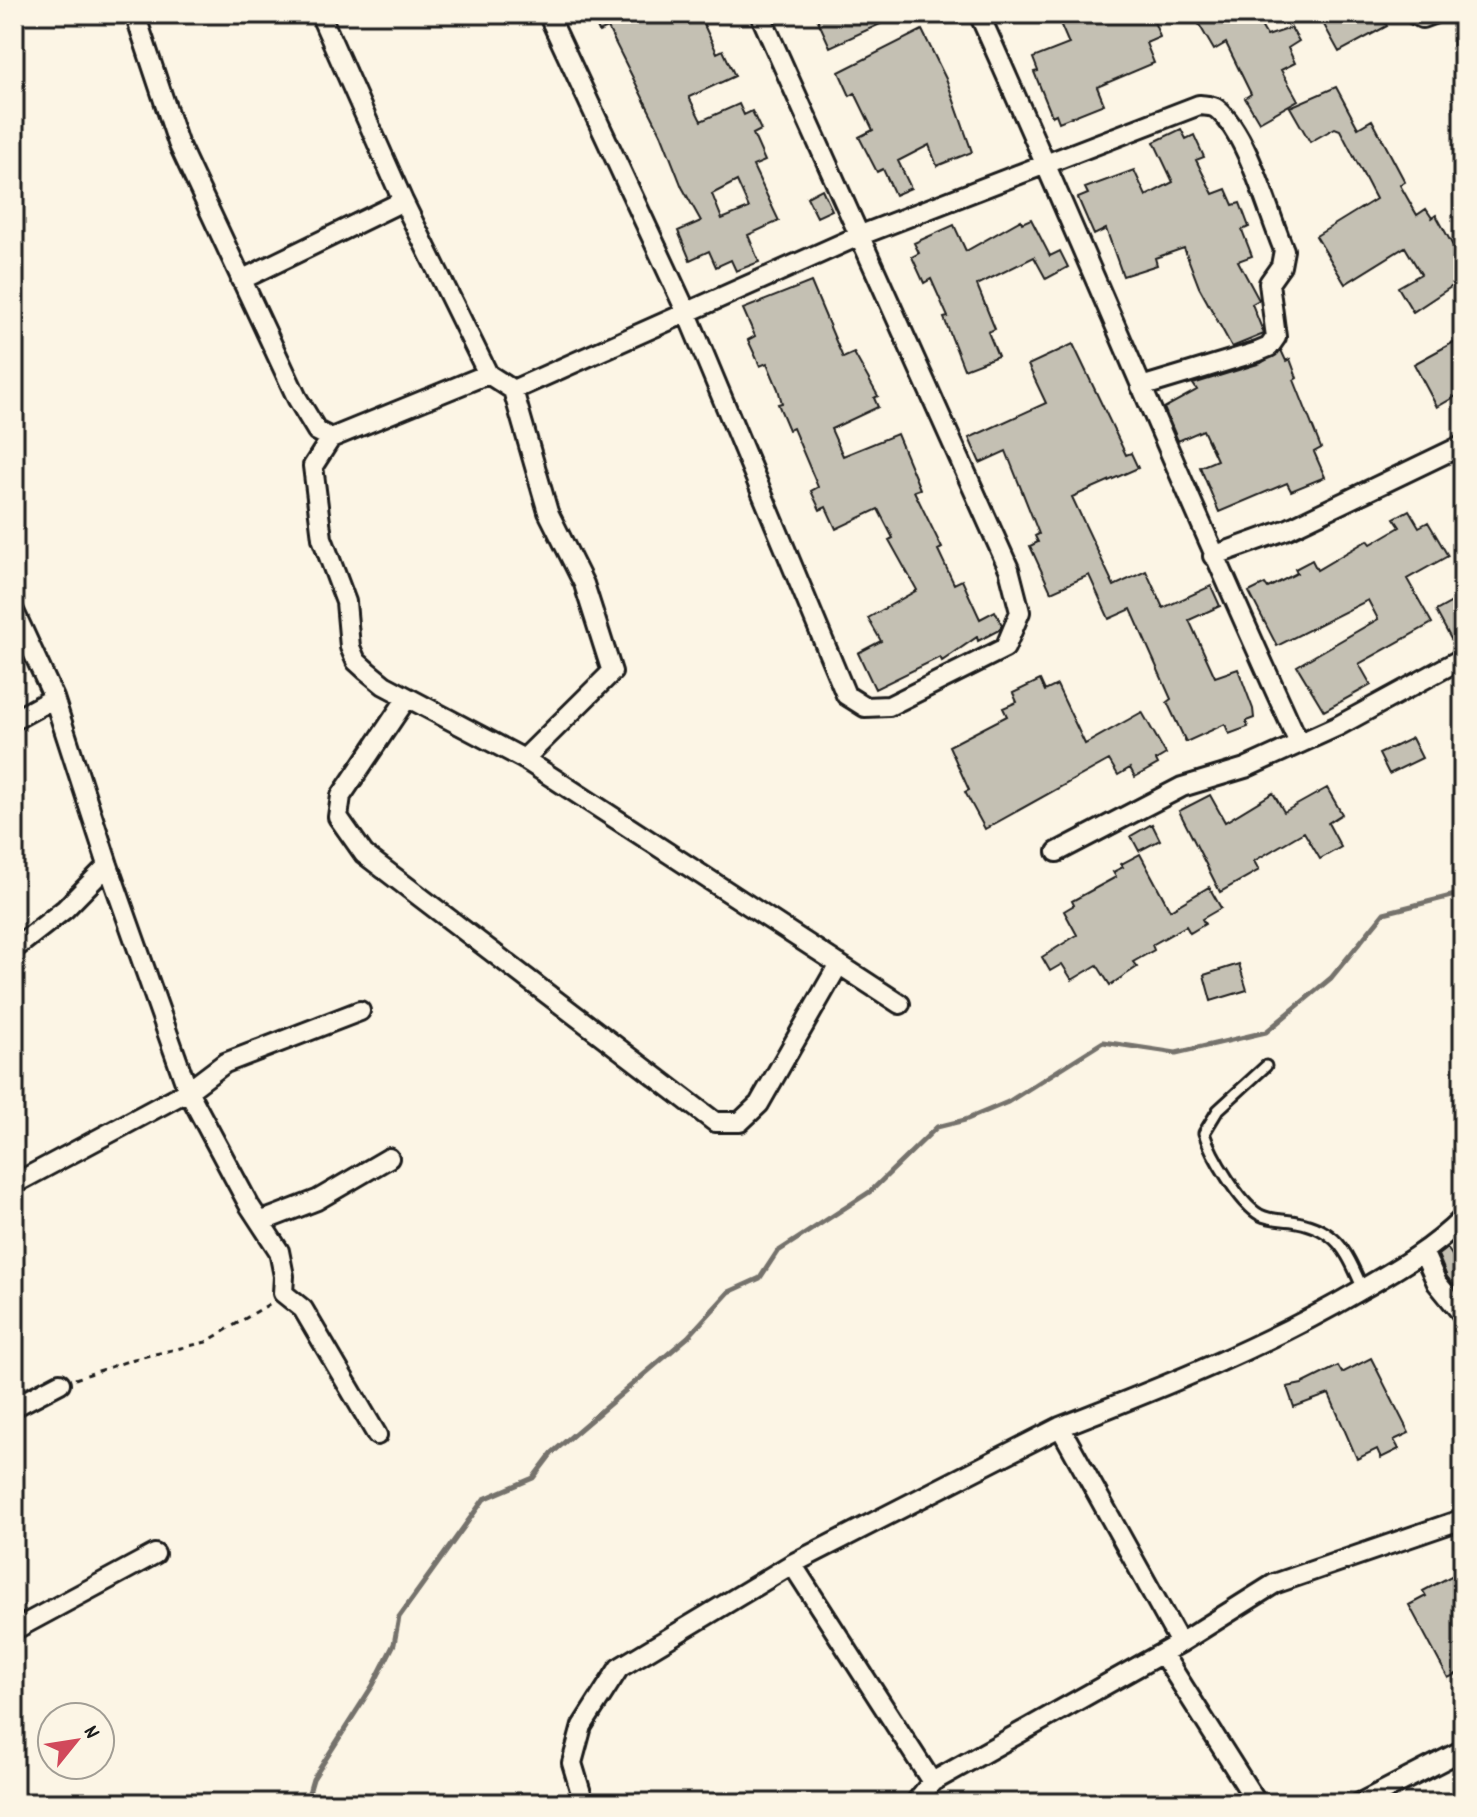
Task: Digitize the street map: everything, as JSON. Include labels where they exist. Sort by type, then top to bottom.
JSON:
[{"type":"street","points":[[135,14],[178,143],[241,280],[297,398],[317,431],[331,438]]},
{"type":"street","points":[[320,14],[403,201],[488,374],[513,390],[548,512],[584,584],[612,672],[524,759]]},
{"type":"street","points":[[548,14],[686,311],[846,695],[865,707],[889,706],[1005,648],[1020,612],[1009,569],[760,14]]},
{"type":"street","points":[[979,14],[1047,164],[1213,556],[1299,743]]},
{"type":"street","points":[[1414,14],[1422,18],[1433,14]]},
{"type":"street","points":[[513,390],[861,235],[1199,105],[1214,106],[1226,119],[1242,147],[1284,250],[1281,266],[1269,283],[1276,337],[1269,347],[1257,352],[1141,387]]},
{"type":"street","points":[[241,280],[403,201]]},
{"type":"street","points":[[488,374],[331,438],[313,466],[322,538],[346,602],[350,647],[356,661],[407,698],[524,759],[900,1004]]},
{"type":"street","points":[[1213,556],[1288,529],[1463,445]]},
{"type":"street","points":[[14,611],[54,698],[108,865],[188,1091],[279,1251],[284,1276],[283,1293],[303,1309],[377,1435]]},
{"type":"street","points":[[1057,852],[1182,787],[1245,768],[1338,726],[1463,658]]},
{"type":"street","points":[[14,720],[54,698]]},
{"type":"street","points":[[407,698],[341,796],[338,817],[364,854],[715,1122],[740,1122],[759,1104],[839,964]]},
{"type":"street","points":[[14,949],[65,909],[108,865]]},
{"type":"street","points":[[14,1184],[188,1091],[225,1063],[360,1011]]},
{"type":"street","points":[[260,1222],[317,1200],[389,1158]]},
{"type":"street","points":[[584,1803],[572,1763],[582,1726],[619,1668],[792,1564],[1060,1427],[1216,1364],[1304,1324],[1424,1254],[1463,1218]]},
{"type":"street","points":[[1424,1254],[1437,1283],[1463,1315]]},
{"type":"street","points":[[14,1407],[60,1383]]},
{"type":"street","points":[[1060,1427],[1180,1643]]},
{"type":"street","points":[[915,1803],[932,1782],[1180,1643],[1274,1584],[1463,1519]]},
{"type":"street","points":[[14,1630],[155,1554]]},
{"type":"street","points":[[792,1564],[932,1782]]},
{"type":"street","points":[[1162,1653],[1257,1803]]},
{"type":"street","points":[[1360,1803],[1463,1750]]},
{"type":"lane","points":[[1266,1066],[1218,1110],[1204,1133],[1209,1148],[1255,1213],[1298,1222],[1329,1234],[1346,1250],[1363,1289]]},
{"type":"path","points":[[60,1383],[206,1342],[266,1308],[283,1293]]},
{"type":"building","points":[[591,14],[699,14],[717,53],[723,50],[735,76],[689,97],[701,121],[739,104],[744,115],[752,111],[761,130],[753,134],[765,161],[753,166],[779,221],[748,235],[759,262],[736,271],[731,260],[716,267],[709,251],[690,260],[678,231],[701,221],[608,28],[599,32]],"holes":[[[737,181],[749,208],[722,219],[712,194]]]},
{"type":"building","points":[[815,14],[902,14],[830,47]]},
{"type":"building","points":[[1056,14],[1151,14],[1160,37],[1146,43],[1154,63],[1097,87],[1104,104],[1059,122],[1056,114],[1052,116],[1034,72],[1038,71],[1033,58],[1069,44]]},
{"type":"building","points":[[1193,14],[1254,14],[1267,36],[1291,28],[1299,41],[1288,48],[1295,63],[1281,70],[1298,100],[1259,122],[1245,98],[1251,94],[1226,43],[1214,50]]},
{"type":"building","points":[[1318,14],[1380,14],[1387,26],[1339,52]]},
{"type":"building","points":[[922,30],[947,81],[972,152],[937,166],[929,145],[898,161],[911,188],[895,195],[883,169],[877,172],[859,137],[873,130],[855,93],[850,96],[839,72]]},
{"type":"building","points":[[1336,87],[1358,128],[1372,120],[1405,182],[1400,185],[1417,215],[1426,209],[1432,218],[1436,215],[1463,264],[1463,279],[1413,312],[1398,287],[1421,274],[1405,247],[1345,284],[1316,236],[1376,199],[1340,130],[1335,128],[1310,142],[1290,107]]},
{"type":"building","points":[[1181,129],[1186,139],[1194,135],[1204,157],[1196,160],[1213,194],[1226,189],[1233,205],[1240,203],[1249,227],[1242,230],[1252,256],[1238,261],[1259,300],[1252,304],[1264,334],[1232,347],[1199,287],[1184,248],[1155,258],[1157,265],[1123,276],[1106,229],[1094,235],[1078,198],[1088,194],[1085,188],[1134,170],[1146,196],[1173,182],[1154,142]]},
{"type":"building","points":[[822,189],[832,210],[817,217],[807,197]]},
{"type":"building","points":[[1031,219],[1050,256],[1060,251],[1068,267],[1046,279],[1034,257],[977,285],[995,329],[988,332],[998,356],[964,369],[944,318],[948,317],[931,279],[924,283],[912,257],[919,253],[914,243],[954,225],[966,251],[1021,220],[1022,223]]},
{"type":"building","points":[[811,282],[843,358],[854,353],[878,396],[874,398],[878,407],[831,429],[843,456],[897,434],[920,489],[914,491],[942,548],[938,550],[954,584],[962,580],[980,619],[995,611],[1002,625],[999,630],[978,641],[977,637],[942,661],[940,657],[875,689],[858,653],[881,641],[868,618],[917,590],[889,540],[893,538],[878,509],[836,529],[826,507],[820,510],[811,491],[818,487],[793,428],[789,430],[778,404],[782,403],[767,363],[760,366],[748,340],[755,336],[743,309]]},
{"type":"building","points":[[1463,337],[1463,392],[1437,407],[1414,364]]},
{"type":"building","points":[[1073,344],[1126,455],[1131,453],[1138,468],[1072,497],[1114,586],[1146,571],[1163,608],[1211,586],[1220,606],[1189,620],[1215,677],[1238,669],[1253,709],[1254,718],[1246,721],[1248,727],[1229,734],[1225,724],[1186,742],[1167,702],[1171,699],[1131,609],[1109,619],[1089,575],[1051,592],[1030,546],[1038,542],[1035,536],[1039,534],[1006,451],[980,463],[969,438],[1046,403],[1028,365]]},
{"type":"building","points":[[1281,350],[1286,361],[1290,359],[1297,378],[1294,380],[1321,448],[1314,452],[1325,477],[1291,491],[1287,483],[1219,512],[1200,467],[1217,460],[1203,430],[1178,441],[1164,408],[1197,390],[1193,384],[1261,363]]},
{"type":"building","points":[[1409,510],[1419,527],[1428,522],[1448,556],[1407,579],[1432,623],[1359,664],[1371,685],[1324,711],[1297,666],[1378,619],[1368,600],[1277,646],[1249,592],[1265,584],[1268,588],[1297,573],[1295,569],[1312,560],[1317,570],[1368,540],[1371,544],[1400,527],[1394,518]]},
{"type":"building","points":[[1463,596],[1463,632],[1451,639],[1436,611]]},
{"type":"building","points":[[1040,680],[1045,691],[1057,685],[1085,744],[1142,712],[1166,754],[1156,760],[1158,764],[1135,777],[1130,768],[1118,775],[1109,760],[985,829],[965,792],[969,790],[949,746],[1007,716],[1003,708],[1017,702],[1013,693]]},
{"type":"building","points":[[1412,738],[1422,758],[1389,774],[1379,754]]},
{"type":"building","points":[[1327,788],[1342,814],[1328,823],[1341,847],[1320,859],[1304,832],[1254,861],[1259,870],[1220,892],[1179,811],[1210,795],[1225,822],[1273,793],[1284,812]]},
{"type":"building","points":[[1152,824],[1160,840],[1139,851],[1131,836]]},
{"type":"building","points":[[1140,854],[1170,910],[1209,887],[1221,908],[1202,919],[1205,924],[1190,933],[1186,926],[1152,945],[1154,950],[1133,962],[1137,967],[1110,985],[1097,965],[1072,980],[1062,964],[1050,971],[1042,957],[1077,935],[1064,911],[1074,905],[1072,901],[1116,877],[1113,872],[1123,867],[1121,864]]},
{"type":"building","points":[[1239,964],[1247,990],[1211,1001],[1204,975]]},
{"type":"building","points":[[1447,1248],[1457,1262],[1463,1258],[1463,1296],[1447,1277],[1438,1255]]},
{"type":"building","points":[[1371,1358],[1409,1433],[1394,1440],[1399,1449],[1381,1458],[1377,1449],[1357,1459],[1329,1394],[1294,1407],[1287,1387],[1302,1384],[1338,1366],[1342,1373]]},
{"type":"building","points":[[1453,1575],[1456,1580],[1463,1576],[1463,1671],[1448,1678],[1409,1605],[1426,1596],[1423,1591]]},
{"type":"waterway","points":[[306,1803],[313,1779],[373,1685],[394,1644],[399,1617],[484,1499],[533,1478],[552,1453],[688,1337],[729,1292],[760,1278],[777,1252],[871,1191],[937,1127],[965,1120],[1008,1102],[1103,1042],[1176,1053],[1266,1032],[1331,978],[1384,913],[1463,893]]}]
